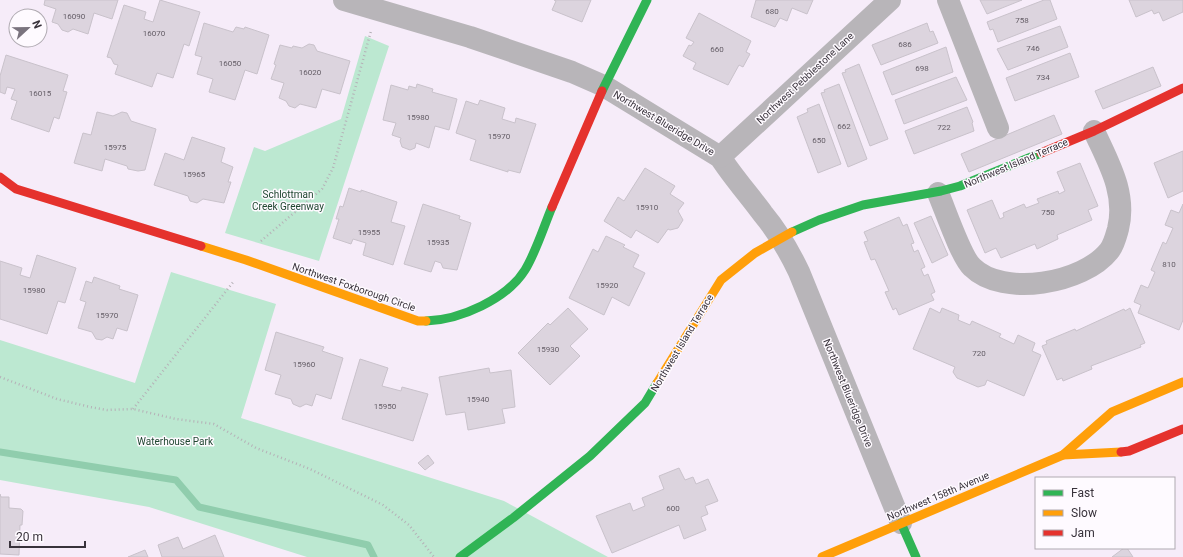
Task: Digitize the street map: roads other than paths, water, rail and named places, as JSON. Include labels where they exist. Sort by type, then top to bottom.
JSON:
[{"type":"street","name":"Northwest Blueridge Drive","points":[[346,0],[470,37],[572,72],[604,86],[720,157],[732,176],[764,214],[781,238],[799,272],[916,557]]},
{"type":"street","name":"Northwest Foxborough Circle","points":[[0,177],[16,188],[246,260],[418,321],[435,322],[451,319],[479,308],[496,298],[513,284],[524,270],[604,86],[647,0]]},
{"type":"street","name":"Northwest Pebblestone Lane","points":[[720,157],[890,0]]},
{"type":"street","points":[[948,0],[998,128]]},
{"type":"street","name":"Northwest Island Terrace","points":[[460,557],[513,518],[590,456],[635,414],[645,403],[721,280],[732,269],[781,238],[858,205],[938,193],[960,186],[1094,131],[1183,88]]},
{"type":"street","points":[[938,193],[965,256],[972,268],[978,272],[993,279],[1027,285],[1046,283],[1069,275],[1088,267],[1102,258],[1112,246],[1118,228],[1121,208],[1118,191],[1094,131]]},
{"type":"street","name":"Northwest 158th Avenue","points":[[1063,456],[1112,412],[1183,382]]},
{"type":"street","name":"Northwest 158th Avenue","points":[[822,557],[1063,456],[1129,451],[1183,428]]},
{"type":"waterway","points":[[0,452],[176,480],[199,507],[368,545],[374,557]]},
{"type":"park label","name":"Schlottman Creek Greenway","points":[[288,200]]},
{"type":"park label","name":"Waterhouse Park","points":[[175,441]]}]
